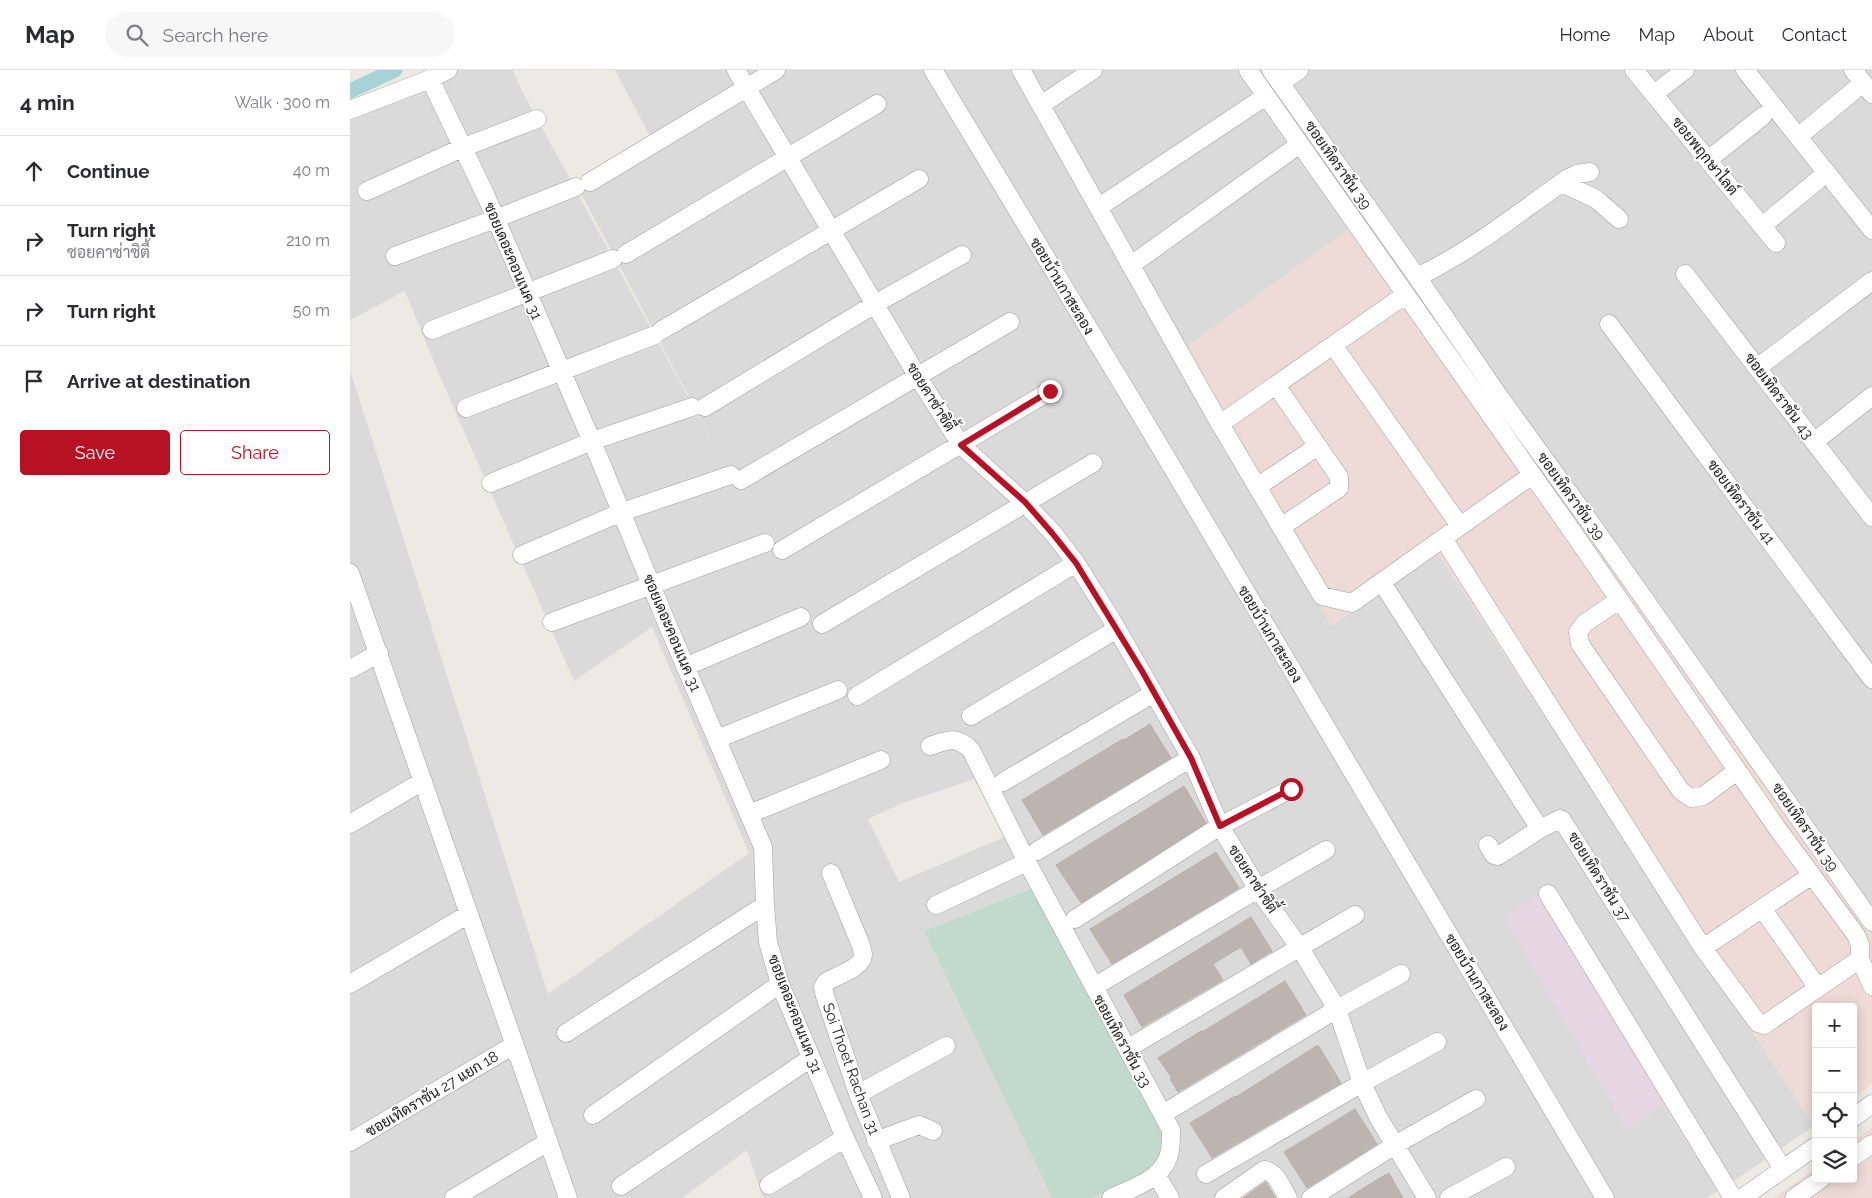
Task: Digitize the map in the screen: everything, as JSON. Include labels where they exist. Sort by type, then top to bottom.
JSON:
[{"type":"street","points":[[350,110],[430,79],[448,70]]},
{"type":"street","name":"ซอยคาซ่าซิตี้","points":[[736,70],[918,377],[961,445],[1025,502],[1052,533],[1076,563],[1117,629],[1191,758],[1220,826],[1258,889],[1300,948],[1337,1009],[1362,1083],[1378,1117],[1427,1198]]},
{"type":"street","points":[[395,256],[495,220],[583,185],[776,70]]},
{"type":"street","name":"ซอยบ้านกาสะลอง","points":[[933,70],[1150,430],[1606,1198]]},
{"type":"street","points":[[1021,70],[1220,424],[1322,596],[1352,603],[1532,475]]},
{"type":"street","points":[[1041,105],[1093,70]]},
{"type":"street","points":[[1248,70],[1737,771],[1856,935],[1860,945],[1860,959],[1872,986]]},
{"type":"street","points":[[1275,76],[1299,70]]},
{"type":"street","name":"ซอยพฤกษาไลต์","points":[[1634,70],[1776,243]]},
{"type":"street","points":[[1654,94],[1685,70]]},
{"type":"street","points":[[1745,70],[1872,230]]},
{"type":"street","name":"ซอยเทิดราชัน 39","points":[[1275,76],[1418,277],[1501,399],[1872,922]]},
{"type":"street","name":"ซอยเดอะคอนเนค 31","points":[[430,79],[486,196],[763,847],[768,942],[780,984],[845,1138],[873,1198]]},
{"type":"street","points":[[1798,137],[1863,82]]},
{"type":"street","points":[[1099,208],[1266,96]]},
{"type":"street","points":[[432,330],[619,256],[877,104]]},
{"type":"street","points":[[1708,160],[1763,116]]},
{"type":"street","points":[[366,190],[462,148],[537,119]]},
{"type":"street","points":[[1131,265],[1300,144]]},
{"type":"street","points":[[1418,277],[1447,263],[1562,183],[1577,174],[1590,172]]},
{"type":"street","points":[[466,408],[561,373],[658,333],[919,179]]},
{"type":"street","points":[[1762,226],[1818,180]]},
{"type":"street","points":[[1562,183],[1596,199],[1619,219]]},
{"type":"street","points":[[490,483],[592,442],[699,407],[962,255]]},
{"type":"street","name":"ซอยเทิดราชัน 43","points":[[1685,274],[1871,514]]},
{"type":"street","points":[[1757,368],[1872,281]]},
{"type":"street","points":[[1220,424],[1405,294]]},
{"type":"street","points":[[522,555],[622,512],[736,477],[918,377],[1010,322]]},
{"type":"street","name":"ซอยเทิดราชัน 41","points":[[1609,324],[1872,679]]},
{"type":"street","points":[[1333,345],[1460,526]]},
{"type":"street","points":[[1276,385],[1339,477],[1339,488],[1282,527]]},
{"type":"street","points":[[782,550],[1050,391]]},
{"type":"street","points":[[1814,442],[1872,396]]},
{"type":"street","points":[[1257,487],[1318,446]]},
{"type":"street","points":[[822,624],[1093,463]]},
{"type":"street","points":[[1443,538],[1703,948],[1760,1024],[1764,1025],[1860,959]]},
{"type":"street","points":[[552,622],[765,543]]},
{"type":"street","points":[[856,696],[1076,563]]},
{"type":"street","points":[[350,573],[568,1198]]},
{"type":"street","points":[[1388,592],[1540,830],[1498,856],[1494,855],[1488,846]]},
{"type":"street","points":[[1619,600],[1585,623],[1578,632],[1580,644],[1681,791],[1691,798],[1703,796],[1737,771]]},
{"type":"street","points":[[686,667],[802,617]]},
{"type":"street","points":[[971,716],[1117,629]]},
{"type":"street","points":[[350,670],[379,653]]},
{"type":"street","points":[[716,739],[838,690]]},
{"type":"street","points":[[1003,782],[1154,693]]},
{"type":"street","name":"ซอยเทิดราชัน 33","points":[[930,746],[950,740],[957,740],[964,743],[971,750],[1032,857],[1171,1130],[1170,1151],[1165,1165],[1157,1176]]},
{"type":"street","points":[[936,905],[1032,857],[1191,758]]},
{"type":"street","points":[[749,814],[881,760]]},
{"type":"street","points":[[350,824],[423,781]]},
{"type":"street","points":[[1075,919],[1220,826],[1291,789]]},
{"type":"street","name":"ซอยเทิดราชัน 37","points":[[1540,830],[1560,819],[1562,820],[1783,1169]]},
{"type":"street","points":[[1102,982],[1326,850]]},
{"type":"street","name":"Soi Thoet Rachan 31","points":[[832,872],[863,954],[862,959],[854,967],[826,982],[823,987],[858,1094],[901,1198]]},
{"type":"street","points":[[1703,948],[1812,874]]},
{"type":"street","points":[[1548,894],[1733,1198]]},
{"type":"street","points":[[566,1033],[765,905]]},
{"type":"street","points":[[1762,908],[1818,988]]},
{"type":"street","points":[[350,984],[469,914]]},
{"type":"street","points":[[1135,1044],[1355,915]]},
{"type":"street","points":[[1171,1110],[1337,1009],[1401,974]]},
{"type":"street","points":[[593,1115],[780,984]]},
{"type":"street","points":[[1206,1174],[1362,1083],[1437,1042]]},
{"type":"street","name":"ซอยเทิดราชัน 27 แยก 18","points":[[350,1142],[514,1045]]},
{"type":"street","points":[[858,1094],[946,1046]]},
{"type":"street","points":[[621,1186],[811,1058]]},
{"type":"street","points":[[1311,1198],[1395,1145],[1476,1099]]},
{"type":"street","points":[[1857,1115],[1872,1104]]},
{"type":"street","points":[[876,1141],[919,1125],[933,1131]]},
{"type":"street","points":[[769,1185],[845,1138]]},
{"type":"street","points":[[454,1198],[548,1142]]},
{"type":"street","points":[[1857,1154],[1872,1144]]},
{"type":"street","points":[[1742,1198],[1812,1149]]},
{"type":"street","points":[[1449,1198],[1506,1167]]},
{"type":"street","points":[[1224,1198],[1264,1170],[1270,1171],[1275,1175],[1288,1198]]},
{"type":"street","points":[[1111,1198],[1157,1176],[1170,1198]]},
{"type":"street","points":[[1794,1198],[1815,1183]]},
{"type":"shaded area","points":[[431,70],[513,70],[522,91],[726,467],[575,182],[650,136],[615,70],[1872,70],[1872,935],[1365,217],[1331,626],[1438,554],[1812,1123],[1812,1127],[1731,1183],[1552,885],[1627,1130],[1661,1104],[1719,1190],[1707,1198],[1291,1198],[1269,1159],[1215,1196],[1216,1198],[1091,1198],[1155,1168],[1033,888],[924,931],[1052,1198],[763,1198],[747,1150],[682,1198],[350,1198],[350,370],[548,994],[749,853],[652,627],[574,681],[441,379],[405,291],[350,320],[350,105]],"holes":[[[974,779],[1007,836],[899,882],[868,819],[903,803]]]},
{"type":"shaded area","points":[[1365,217],[1872,935],[1872,1084],[1857,1095],[1857,1003],[1812,1003],[1812,1123],[1438,554],[1331,626],[1175,355]]},
{"type":"shaded area","points":[[1552,885],[1731,1183],[1719,1190],[1661,1104],[1627,1130],[1504,918]]},
{"type":"shaded area","points":[[1872,1128],[1872,1198],[1773,1198],[1812,1171],[1812,1183],[1857,1183],[1857,1138]]},
{"type":"green space","points":[[1033,888],[1163,1131],[1162,1150],[1155,1168],[1091,1198],[1052,1198],[924,931]]},
{"type":"building","points":[[1150,724],[1171,758],[1043,835],[1022,800]]},
{"type":"building","points":[[1184,786],[1206,823],[1081,903],[1056,865]]},
{"type":"building","points":[[1216,852],[1239,888],[1112,964],[1090,929]]},
{"type":"building","points":[[1251,917],[1272,951],[1251,964],[1241,947],[1213,964],[1223,980],[1142,1027],[1124,995]]},
{"type":"building","points":[[1285,981],[1306,1015],[1178,1092],[1170,1079],[1172,1078],[1158,1058]]},
{"type":"building","points":[[1318,1045],[1341,1083],[1212,1158],[1190,1123],[1236,1097]]},
{"type":"building","points":[[1355,1109],[1377,1144],[1307,1188],[1284,1152]]},
{"type":"building","points":[[1389,1173],[1403,1198],[1348,1198],[1378,1179]]},
{"type":"building","points":[[1266,1182],[1276,1198],[1243,1198],[1261,1185]]},
{"type":"waterway","points":[[350,91],[395,70]]},
{"type":"route","points":[[1050,391],[961,445],[1025,502],[1076,563],[1142,671],[1191,758],[1220,826],[1291,789]]}]
